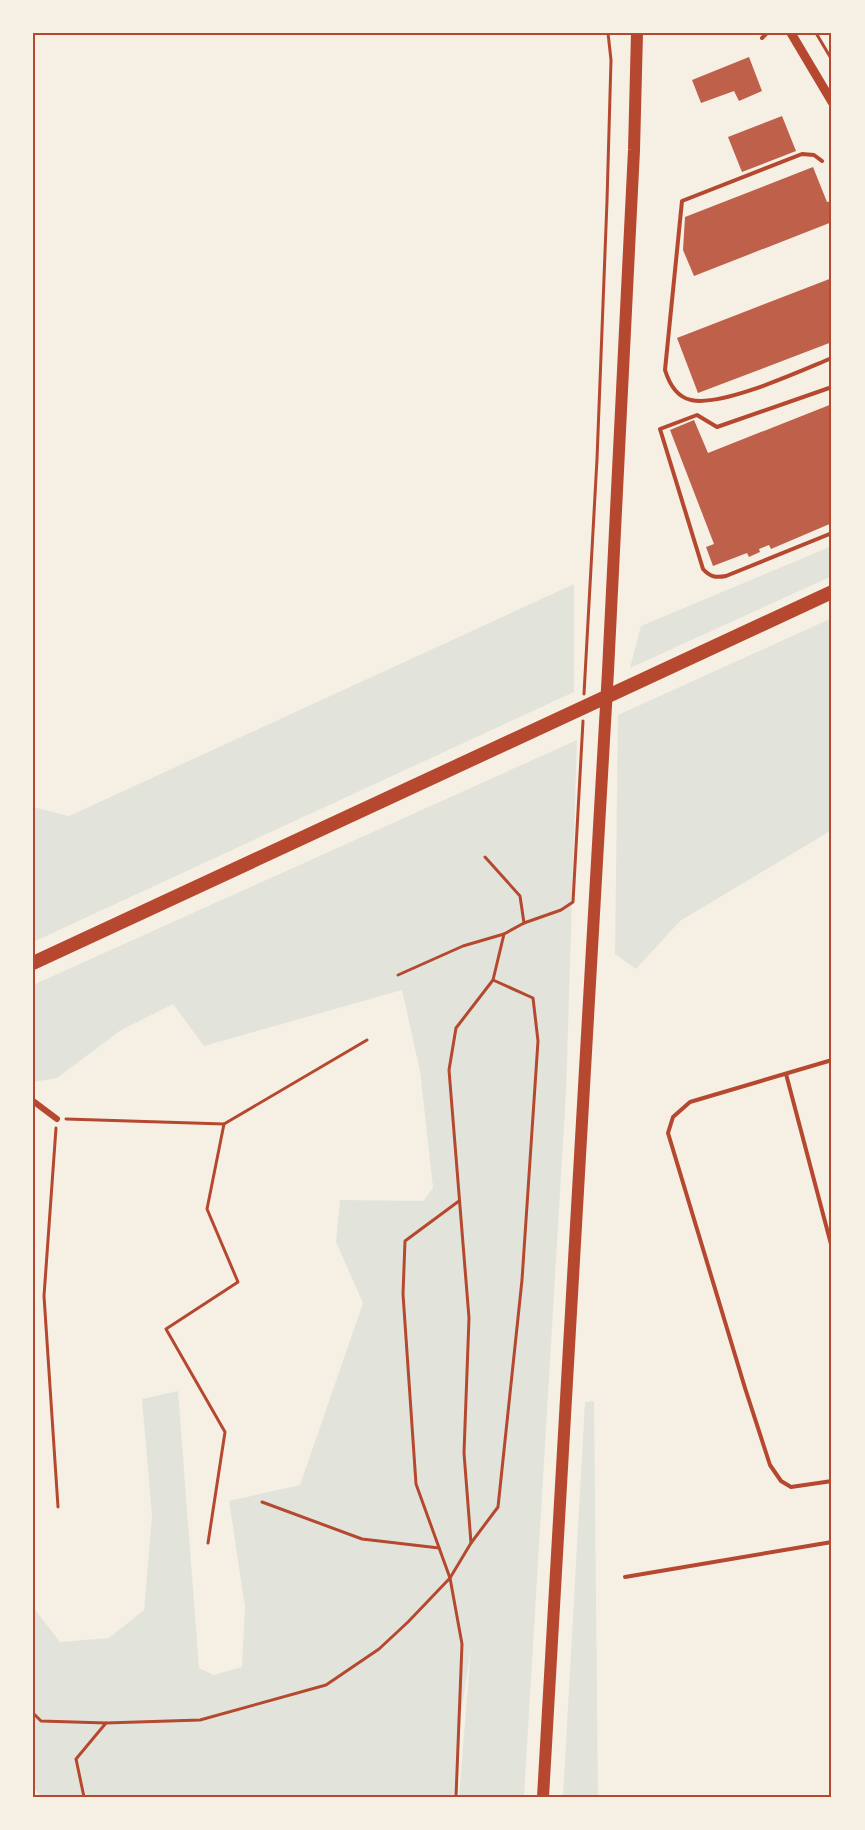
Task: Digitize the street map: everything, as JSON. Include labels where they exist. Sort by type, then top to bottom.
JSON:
[{"type":"highway","points":[[543,1797],[608,671],[637,82],[636,33]]},
{"type":"highway","points":[[625,692],[832,591]]},
{"type":"highway","points":[[33,963],[625,692],[832,600]]},
{"type":"highway","points":[[33,970],[577,714]]},
{"type":"street","points":[[791,33],[832,102]]},
{"type":"street","points":[[33,1101],[57,1119]]},
{"type":"lane","points":[[762,38],[767,33]]},
{"type":"lane","points":[[822,161],[814,155],[802,154],[682,201],[665,370],[669,383],[679,393],[690,400],[710,401],[755,388],[832,358]]},
{"type":"lane","points":[[832,387],[717,427],[697,415],[660,429],[703,569],[708,575],[718,578],[726,576],[832,532]]},
{"type":"lane","points":[[832,1060],[690,1102],[673,1117],[668,1133],[770,1465],[781,1481],[791,1487],[832,1481]]},
{"type":"lane","points":[[786,1074],[832,1248]]},
{"type":"lane","points":[[625,1577],[832,1542]]},
{"type":"path","points":[[398,975],[463,946],[504,934],[524,922],[561,910],[573,902],[577,714],[597,459],[607,213],[611,60],[608,33]]},
{"type":"path","points":[[816,33],[832,60]]},
{"type":"path","points":[[484,857],[520,896],[524,922]]},
{"type":"path","points":[[471,1543],[464,1453],[469,1318],[448,1070],[456,1028],[493,980],[504,934]]},
{"type":"path","points":[[33,1713],[41,1721],[200,1720],[326,1685],[379,1649],[408,1622],[450,1578],[471,1543],[498,1507],[521,1291],[538,1041],[533,998],[493,980]]},
{"type":"path","points":[[58,1507],[44,1296],[57,1119],[224,1124],[367,1040]]},
{"type":"path","points":[[208,1543],[225,1432],[166,1329],[238,1282],[207,1209],[224,1124]]},
{"type":"path","points":[[456,1797],[462,1644],[450,1578],[416,1484],[403,1294],[405,1241],[459,1200]]},
{"type":"path","points":[[262,1502],[362,1539],[439,1548]]},
{"type":"path","points":[[84,1797],[76,1759],[106,1722]]},
{"type":"shaded area","points":[[832,546],[832,576],[630,668],[641,626]]},
{"type":"shaded area","points":[[574,584],[574,692],[33,942],[33,807],[69,816]]},
{"type":"shaded area","points":[[832,618],[832,830],[680,921],[636,969],[615,954],[618,715]]},
{"type":"shaded area","points":[[577,740],[566,1092],[524,1797],[459,1797],[471,1648],[459,1728],[455,1797],[40,1797],[33,1785],[33,1607],[60,1642],[109,1638],[144,1610],[152,1516],[142,1399],[178,1391],[199,1668],[214,1675],[242,1667],[245,1607],[229,1501],[300,1485],[363,1303],[336,1242],[340,1200],[423,1201],[433,1188],[420,1071],[402,990],[204,1046],[173,1004],[121,1030],[57,1078],[33,1082],[33,985]]},
{"type":"shaded area","points":[[594,1401],[598,1797],[563,1797],[585,1402]]},
{"type":"building","points":[[749,57],[762,91],[739,101],[734,91],[701,103],[692,80]]},
{"type":"building","points":[[782,116],[796,151],[742,172],[728,137]]},
{"type":"building","points":[[813,167],[827,202],[832,201],[832,222],[694,276],[683,250],[685,217]]},
{"type":"building","points":[[832,278],[832,342],[698,393],[677,338]]},
{"type":"building","points":[[832,404],[832,523],[771,549],[769,545],[759,549],[760,552],[749,557],[747,553],[713,566],[706,547],[714,544],[670,430],[694,420],[708,453]]}]
